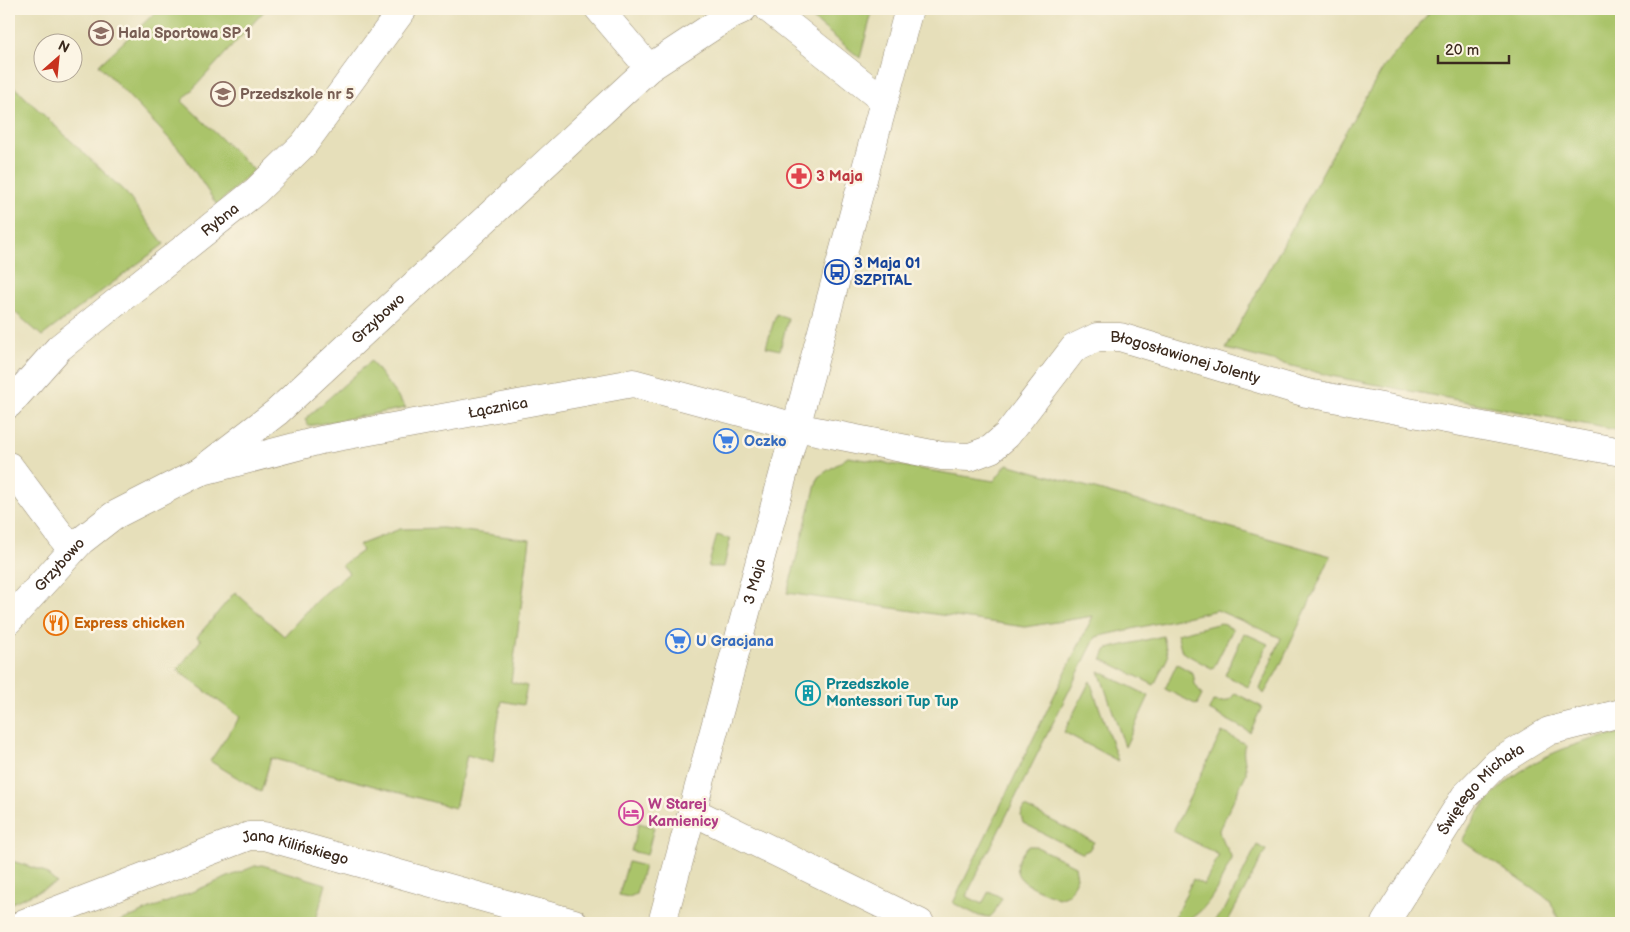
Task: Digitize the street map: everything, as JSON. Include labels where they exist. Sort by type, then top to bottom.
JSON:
[{"type":"street","name":"Rybna","points":[[9,404],[59,348],[256,191],[306,142],[403,9]]},
{"type":"street","points":[[599,9],[649,68]]},
{"type":"street","name":"Grzybowo","points":[[9,620],[71,549],[113,516],[199,472],[277,412],[649,68],[730,15],[744,9]]},
{"type":"street","points":[[769,9],[883,100]]},
{"type":"street","name":"3 Maja","points":[[662,923],[909,9]]},
{"type":"street","name":"Błogosławionej Jolenty","points":[[796,426],[942,456],[970,457],[991,449],[1007,435],[1074,348],[1097,337],[1120,337],[1307,393],[1621,452]]},
{"type":"street","name":"Łącznica","points":[[199,472],[321,440],[633,383],[796,426]]},
{"type":"street","points":[[9,466],[71,549]]},
{"type":"street","name":"Świętego Michała","points":[[1385,923],[1465,796],[1497,763],[1549,731],[1621,712]]},
{"type":"street","points":[[692,811],[920,923]]},
{"type":"street","name":"Jana Kilińskiego","points":[[24,923],[249,836],[264,836],[574,923]]},
{"type":"green space","points":[[159,9],[266,9],[182,101],[254,170],[217,205],[181,151],[99,65]]},
{"type":"green space","points":[[801,9],[873,9],[860,58]]},
{"type":"green space","points":[[1432,9],[1621,9],[1621,431],[1331,376],[1226,349],[1338,144],[1384,67]]},
{"type":"green space","points":[[9,82],[126,193],[164,244],[42,336],[9,307]]},
{"type":"green space","points":[[776,314],[788,318],[780,350],[766,347]]},
{"type":"green space","points":[[371,361],[406,408],[308,426],[305,419]]},
{"type":"green space","points":[[848,457],[994,481],[1007,464],[1331,556],[1278,670],[1264,694],[1260,689],[1281,638],[1217,610],[1096,637],[966,896],[982,904],[989,891],[1002,898],[990,917],[979,916],[953,903],[1093,616],[1025,627],[787,593],[818,477]]},
{"type":"green space","points":[[443,528],[530,540],[511,682],[527,686],[523,705],[502,701],[493,763],[467,755],[455,808],[271,758],[261,792],[210,761],[240,717],[177,670],[201,640],[197,637],[235,592],[284,636],[317,600],[349,573],[342,565],[362,551],[359,545],[400,529]]},
{"type":"green space","points":[[717,535],[730,539],[724,567],[708,567]]},
{"type":"green space","points":[[1221,623],[1233,629],[1213,669],[1182,652],[1177,634]]},
{"type":"green space","points":[[1244,633],[1268,644],[1248,687],[1225,675]]},
{"type":"green space","points":[[1163,636],[1168,657],[1154,685],[1102,659],[1107,649]]},
{"type":"green space","points":[[1177,664],[1193,673],[1195,684],[1202,695],[1197,705],[1165,689]]},
{"type":"green space","points":[[1099,671],[1149,696],[1125,747]]},
{"type":"green space","points":[[1090,681],[1118,761],[1064,732]]},
{"type":"green space","points":[[1235,693],[1262,707],[1250,732],[1209,710],[1213,701],[1226,701]]},
{"type":"green space","points":[[1222,732],[1245,744],[1246,774],[1219,830],[1232,859],[1216,891],[1202,910],[1193,917],[1172,923],[1193,879],[1204,885],[1219,855],[1173,831]]},
{"type":"green space","points":[[1621,734],[1621,923],[1560,923],[1550,900],[1462,841],[1482,808],[1510,779],[1544,758],[1563,749],[1582,742]]},
{"type":"green space","points":[[1025,807],[1094,842],[1089,850],[1082,853],[1023,823],[1021,815]]},
{"type":"green space","points":[[639,823],[654,827],[647,855],[631,851]]},
{"type":"green space","points":[[1257,845],[1266,850],[1227,923],[1212,923],[1225,909]]},
{"type":"green space","points":[[1028,846],[1035,846],[1075,866],[1077,877],[1069,894],[1058,898],[1035,888],[1022,879],[1018,874],[1017,867],[1019,859]]},
{"type":"green space","points":[[9,860],[43,871],[57,883],[9,904]]},
{"type":"green space","points":[[628,862],[644,866],[636,894],[629,897],[619,895]]},
{"type":"green space","points":[[262,865],[326,884],[315,923],[116,923],[255,866]]},
{"type":"place","name":"Hala Sportowa SP 1","points":[[101,33]]},
{"type":"place","name":"Przedszkole nr 5","points":[[223,94]]},
{"type":"place","name":"3 Maja","points":[[799,176]]},
{"type":"place","name":"3 Maja 01 SZPITAL","points":[[837,272]]},
{"type":"place","name":"Oczko","points":[[726,441]]},
{"type":"place","name":"Express chicken","points":[[56,623]]},
{"type":"place","name":"U Gracjana","points":[[678,641]]},
{"type":"place","name":"Przedszkole Montessori Tup Tup","points":[[808,693]]},
{"type":"place","name":"W Starej Kamienicy","points":[[631,813]]}]
